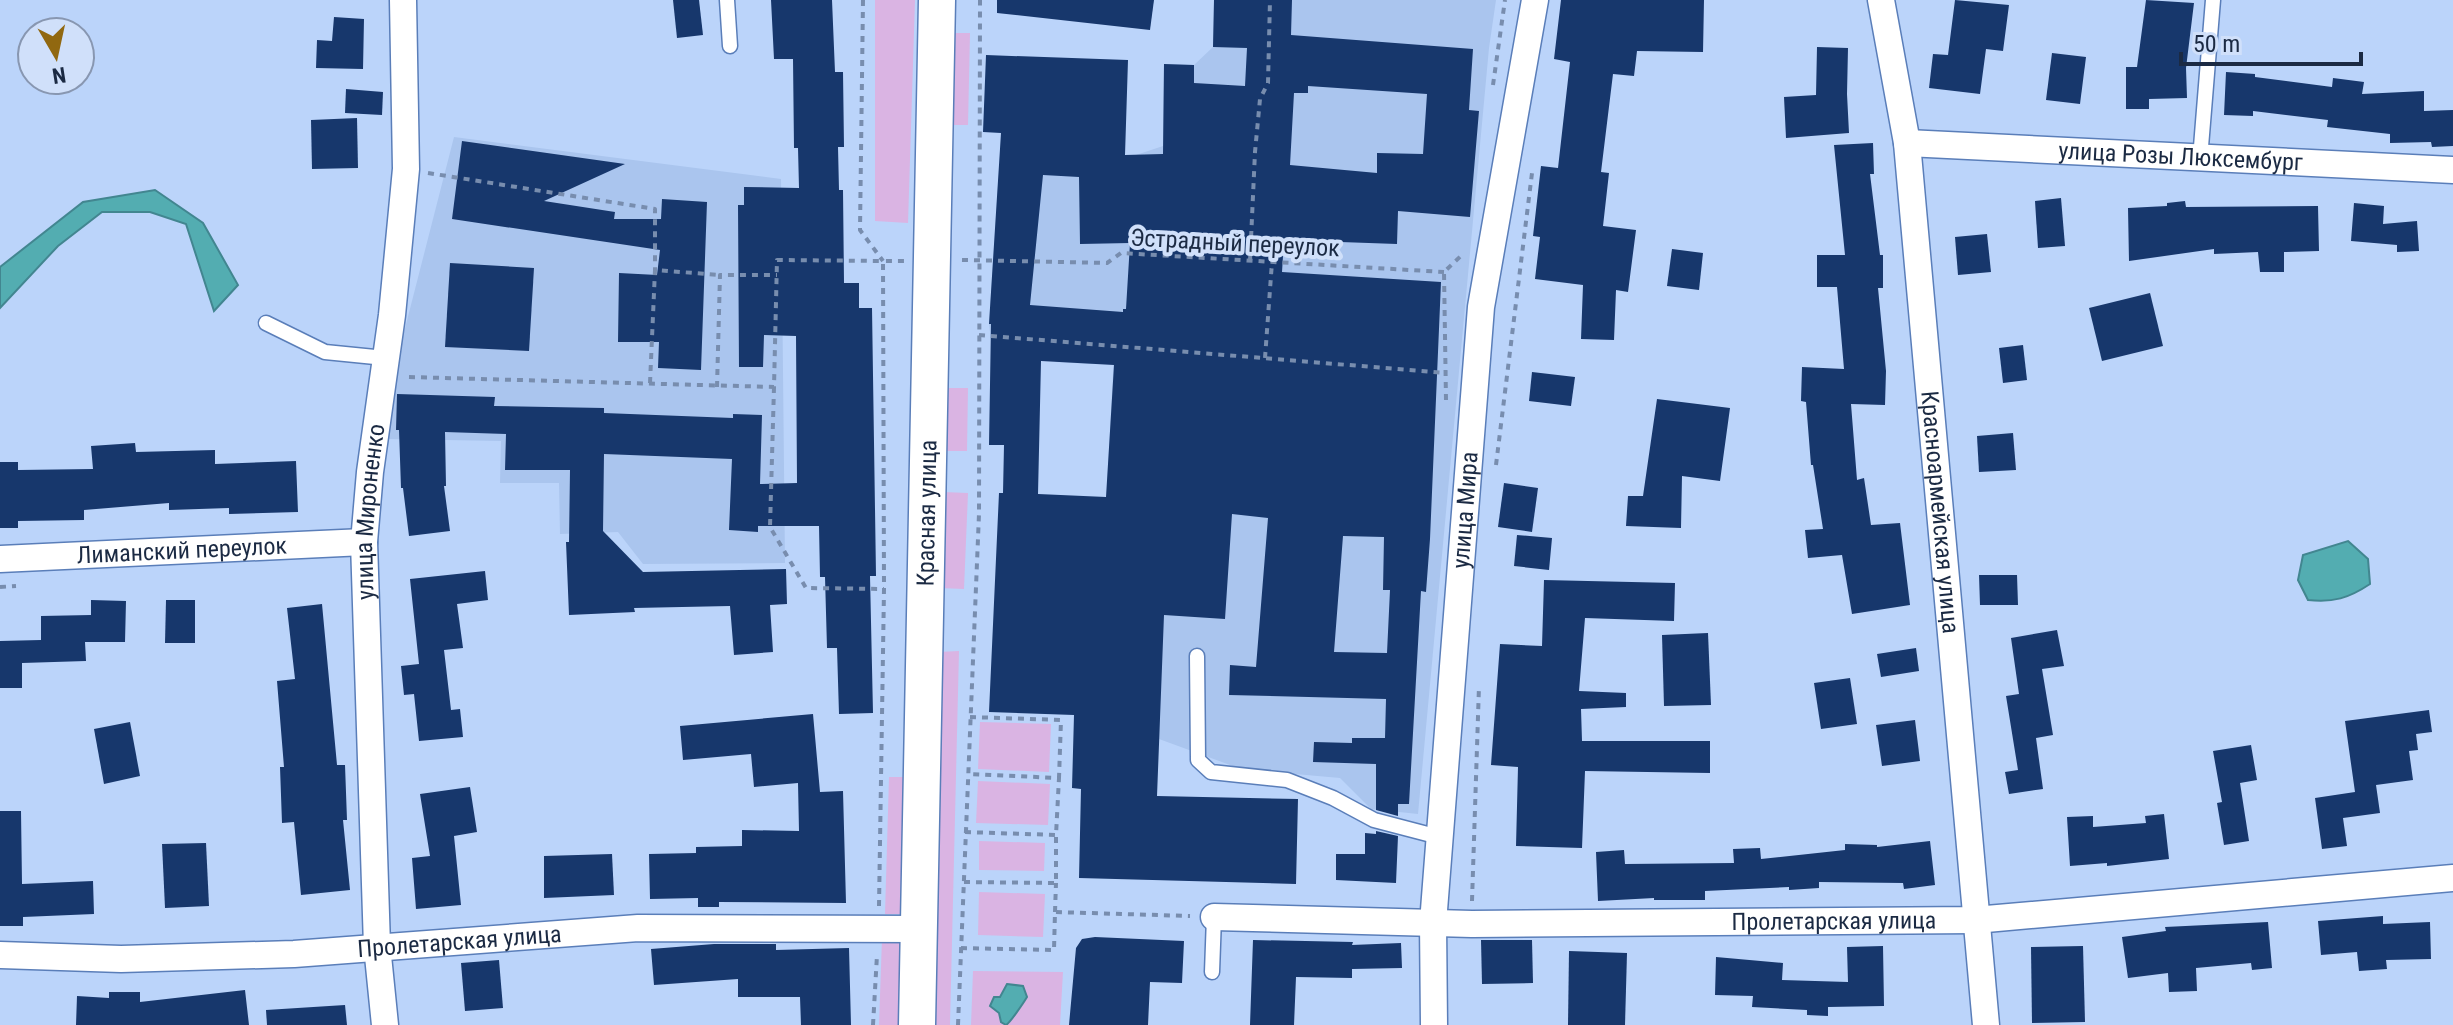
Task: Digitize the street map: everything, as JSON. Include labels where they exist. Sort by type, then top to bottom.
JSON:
[{"type":"main road","name":"Красная улица","points":[[917,1025],[937,0]]},
{"type":"street","name":"улица Мироненко","points":[[385,1025],[377,946],[364,542],[406,169],[403,0]]},
{"type":"street","name":"улица Мира","points":[[1434,1025],[1433,923],[1481,307],[1535,0]]},
{"type":"street","name":"Красноармейская улица","points":[[1881,0],[1907,143],[1986,1025]]},
{"type":"street","name":"улица Розы Люксембург","points":[[1907,143],[2453,170]]},
{"type":"street","name":"Лиманский переулок","points":[[0,559],[364,542]]},
{"type":"street","name":"Пролетарская улица","points":[[1214,917],[1472,924],[1975,920],[2453,878]]},
{"type":"street","name":"Пролетарская улица","points":[[0,955],[207,958],[638,928],[918,929]]},
{"type":"lane","points":[[727,0],[730,46]]},
{"type":"lane","points":[[2200,159],[2213,0]]},
{"type":"lane","points":[[266,323],[325,352],[384,367]]},
{"type":"lane","points":[[1197,656],[1198,760],[1211,772],[1287,780],[1333,798],[1374,820],[1439,837]]},
{"type":"lane","points":[[1212,972],[1214,917]]},
{"type":"path","points":[[863,0],[860,230],[883,261],[884,589],[878,929],[873,1025]]},
{"type":"path","points":[[958,1025],[979,514],[980,0]]},
{"type":"path","points":[[1250,261],[1260,99],[1268,83],[1270,0]]},
{"type":"path","points":[[1495,475],[1534,161]]},
{"type":"path","points":[[406,169],[655,209],[650,383]]},
{"type":"path","name":"Эстрадный переулок","points":[[777,275],[777,260],[978,259],[1107,263],[1121,253],[1444,272]]},
{"type":"path","points":[[1265,358],[1272,262]]},
{"type":"path","points":[[655,270],[777,275],[770,527],[806,588],[884,589]]},
{"type":"path","points":[[717,387],[720,275]]},
{"type":"path","points":[[979,335],[1447,373]]},
{"type":"path","points":[[384,367],[717,387],[774,387]]},
{"type":"path","points":[[1472,924],[1479,679]]},
{"type":"path","points":[[961,948],[1054,950],[1061,720],[970,717]]},
{"type":"path","points":[[968,774],[1059,778]]},
{"type":"path","points":[[965,832],[1056,835]]},
{"type":"path","points":[[964,882],[1056,883]]},
{"type":"path","points":[[1055,912],[1214,917]]},
{"type":"shaded area","points":[[875,0],[915,0],[908,223],[875,221]]},
{"type":"shaded area","points":[[1214,0],[1496,0],[1418,814],[1371,809],[1340,778],[1241,769],[1159,739],[1146,488],[1107,486],[1114,354],[1092,364],[1056,362],[1036,341],[991,340],[989,324],[1001,140],[1079,155],[1136,155],[1163,146],[1164,64],[1194,65],[1213,47]]},
{"type":"shaded area","points":[[953,33],[970,33],[968,125],[951,125]]},
{"type":"shaded area","points":[[454,137],[781,179],[785,563],[643,564],[618,532],[560,534],[559,483],[500,483],[501,441],[388,439],[391,383]]},
{"type":"shaded area","points":[[155,190],[203,223],[238,285],[214,311],[186,224],[150,212],[102,212],[58,246],[0,308],[0,267],[83,202]]},
{"type":"shaded area","points":[[943,388],[968,388],[967,451],[943,451]]},
{"type":"shaded area","points":[[943,492],[968,493],[964,589],[940,588]]},
{"type":"shaded area","points":[[2348,541],[2368,559],[2370,584],[2340,598],[2308,600],[2298,580],[2303,555]]},
{"type":"shaded area","points":[[959,651],[950,1025],[931,1025],[938,652]]},
{"type":"shaded area","points":[[980,722],[1051,724],[1049,772],[978,769]]},
{"type":"shaded area","points":[[889,777],[908,777],[904,914],[885,914]]},
{"type":"shaded area","points":[[978,781],[1050,784],[1048,825],[976,823]]},
{"type":"shaded area","points":[[979,841],[1045,843],[1044,871],[979,870]]},
{"type":"shaded area","points":[[979,892],[1045,894],[1043,937],[978,935]]},
{"type":"shaded area","points":[[882,938],[908,938],[905,1025],[879,1025]]},
{"type":"shaded area","points":[[973,971],[1063,972],[1060,1025],[971,1025]]},
{"type":"shaded area","points":[[1007,984],[1023,986],[1027,997],[1006,1025],[990,1006],[994,997],[1000,997]]},
{"type":"building","points":[[673,0],[699,0],[703,35],[677,38]]},
{"type":"building","points":[[771,0],[832,0],[835,72],[843,72],[844,147],[838,147],[839,190],[843,190],[844,283],[859,283],[859,308],[872,308],[876,576],[870,576],[873,713],[839,714],[837,648],[827,648],[825,577],[820,577],[819,526],[758,526],[758,532],[729,530],[732,459],[604,454],[603,531],[643,572],[786,569],[787,604],[770,605],[773,652],[734,655],[730,606],[634,608],[635,612],[569,615],[566,542],[569,542],[570,470],[505,470],[506,434],[445,432],[444,486],[450,531],[409,536],[401,488],[399,430],[396,430],[397,394],[495,397],[494,406],[604,408],[604,413],[733,418],[733,414],[762,415],[760,484],[797,483],[796,336],[764,335],[763,367],[739,367],[738,205],[744,205],[744,187],[799,188],[798,148],[794,148],[793,59],[774,59]]},
{"type":"building","points":[[997,0],[1154,0],[1150,30],[997,13]]},
{"type":"building","points":[[1214,0],[1292,0],[1291,35],[1473,49],[1469,110],[1479,111],[1470,217],[1398,211],[1397,244],[1284,240],[1282,272],[1441,282],[1430,539],[1426,592],[1421,591],[1409,804],[1398,804],[1398,816],[1376,810],[1376,764],[1313,762],[1314,742],[1352,743],[1352,738],[1385,738],[1386,699],[1229,695],[1230,665],[1256,667],[1268,518],[1232,514],[1225,619],[1164,615],[1157,796],[1298,799],[1296,884],[1079,878],[1081,789],[1072,788],[1074,715],[989,712],[1004,445],[989,445],[989,324],[1001,133],[983,132],[986,55],[1128,60],[1125,155],[1163,154],[1164,64],[1194,65],[1194,83],[1245,86],[1247,48],[1213,47]],"holes":[[[1308,86],[1427,94],[1423,154],[1377,153],[1377,173],[1290,165],[1294,93],[1308,93]],[[1043,175],[1079,177],[1080,244],[1130,243],[1126,309],[1123,312],[1030,305]],[[1041,361],[1114,365],[1106,497],[1038,494]],[[1343,536],[1384,537],[1383,590],[1390,590],[1387,653],[1334,652]]]},
{"type":"building","points":[[1561,0],[1704,0],[1703,52],[1637,51],[1634,76],[1613,74],[1601,172],[1609,173],[1603,226],[1636,230],[1628,292],[1616,290],[1614,340],[1581,339],[1583,285],[1535,279],[1540,237],[1533,236],[1541,166],[1558,168],[1570,62],[1554,59]]},
{"type":"building","points":[[1955,0],[2009,5],[2003,51],[1986,49],[1980,94],[1929,88],[1933,54],[1948,55]]},
{"type":"building","points":[[2146,0],[2194,3],[2186,68],[2187,98],[2149,99],[2149,109],[2126,109],[2126,67],[2137,67]]},
{"type":"building","points":[[334,17],[364,19],[363,69],[316,68],[317,40],[332,41]]},
{"type":"building","points":[[1817,47],[1848,48],[1849,133],[1786,138],[1784,97],[1816,95]]},
{"type":"building","points":[[2052,53],[2086,57],[2080,104],[2046,100]]},
{"type":"building","points":[[2226,72],[2332,87],[2333,78],[2364,82],[2362,94],[2424,91],[2424,111],[2453,110],[2453,146],[2432,147],[2431,142],[2390,143],[2390,134],[2327,127],[2328,120],[2253,111],[2253,116],[2224,115]]},
{"type":"building","points":[[346,89],[383,92],[382,115],[345,113]]},
{"type":"building","points":[[357,118],[358,168],[312,169],[311,120]]},
{"type":"building","points":[[462,141],[625,164],[544,201],[615,212],[614,219],[661,219],[662,199],[707,202],[701,370],[658,368],[659,342],[618,342],[619,273],[657,275],[660,250],[452,219]]},
{"type":"building","points":[[1873,143],[1874,174],[1870,174],[1880,255],[1883,255],[1883,288],[1878,288],[1886,371],[1885,405],[1851,404],[1857,480],[1864,478],[1871,525],[1900,523],[1910,605],[1852,614],[1842,555],[1808,558],[1805,530],[1823,529],[1811,465],[1806,402],[1801,401],[1802,367],[1844,369],[1837,287],[1817,287],[1817,255],[1845,255],[1834,145]]},
{"type":"building","points":[[2061,198],[2065,246],[2038,248],[2035,201]]},
{"type":"building","points":[[2185,201],[2186,207],[2318,206],[2319,251],[2284,252],[2284,272],[2260,272],[2258,252],[2214,254],[2214,249],[2129,261],[2128,208],[2167,206],[2167,203]]},
{"type":"building","points":[[2354,203],[2384,206],[2383,224],[2417,221],[2419,251],[2397,252],[2397,245],[2351,241]]},
{"type":"building","points":[[1987,234],[1991,272],[1958,275],[1955,237]]},
{"type":"building","points":[[1672,249],[1703,253],[1699,290],[1667,286]]},
{"type":"building","points":[[450,263],[534,268],[529,351],[445,347]]},
{"type":"building","points":[[2150,293],[2163,346],[2102,361],[2089,308]]},
{"type":"building","points":[[2023,345],[2027,380],[2003,383],[1999,348]]},
{"type":"building","points":[[1532,372],[1575,377],[1571,406],[1529,401]]},
{"type":"building","points":[[1657,399],[1730,408],[1720,481],[1682,476],[1681,528],[1626,526],[1628,496],[1643,496]]},
{"type":"building","points":[[2013,433],[2016,470],[1979,472],[1977,436]]},
{"type":"building","points":[[135,443],[136,452],[215,450],[215,464],[296,461],[298,512],[229,514],[229,508],[169,510],[169,503],[84,510],[84,520],[18,521],[18,528],[0,528],[0,462],[18,462],[18,470],[93,469],[91,446]]},
{"type":"building","points":[[1504,483],[1538,488],[1532,532],[1498,527]]},
{"type":"building","points":[[1517,535],[1552,538],[1549,570],[1514,566]]},
{"type":"building","points":[[485,571],[488,600],[457,604],[463,648],[444,650],[451,710],[460,709],[463,737],[419,741],[414,694],[404,695],[401,666],[419,664],[410,579]]},
{"type":"building","points":[[1979,575],[2017,575],[2018,605],[1980,605]]},
{"type":"building","points":[[1544,580],[1675,583],[1674,621],[1585,618],[1579,691],[1626,693],[1626,707],[1581,709],[1582,741],[1710,741],[1710,773],[1585,771],[1582,848],[1516,846],[1518,767],[1491,765],[1500,644],[1542,646]]},
{"type":"building","points":[[91,600],[126,601],[125,642],[85,642],[86,661],[22,663],[22,688],[0,688],[0,641],[41,640],[41,616],[91,615]]},
{"type":"building","points":[[166,600],[195,600],[195,643],[165,643]]},
{"type":"building","points":[[322,604],[337,765],[345,765],[347,820],[343,820],[350,890],[301,895],[294,822],[282,823],[280,767],[284,767],[277,681],[295,679],[287,608]]},
{"type":"building","points":[[2057,630],[2064,666],[2042,669],[2053,735],[2036,738],[2043,789],[2009,794],[2005,772],[2018,770],[2006,696],[2019,694],[2011,638]]},
{"type":"building","points":[[1708,633],[1711,705],[1664,706],[1662,635]]},
{"type":"building","points":[[1916,648],[1919,671],[1881,677],[1877,654]]},
{"type":"building","points":[[1850,678],[1857,724],[1821,729],[1814,683]]},
{"type":"building","points":[[2429,710],[2432,732],[2416,734],[2418,750],[2409,751],[2413,780],[2376,785],[2380,813],[2343,818],[2347,846],[2322,849],[2315,798],[2355,792],[2345,721]]},
{"type":"building","points":[[813,714],[820,792],[843,791],[846,903],[719,902],[719,907],[698,907],[698,898],[650,899],[649,854],[696,853],[696,847],[742,846],[742,830],[799,831],[798,783],[754,787],[751,754],[683,760],[680,726]]},
{"type":"building","points":[[1915,720],[1920,761],[1882,766],[1876,725]]},
{"type":"building","points":[[130,722],[140,776],[104,784],[94,729]]},
{"type":"building","points":[[2251,745],[2257,780],[2240,783],[2249,841],[2224,845],[2217,803],[2222,802],[2213,751]]},
{"type":"building","points":[[470,787],[477,832],[454,836],[461,905],[416,909],[412,858],[430,856],[420,794]]},
{"type":"building","points":[[0,811],[21,811],[22,884],[93,881],[94,914],[23,917],[23,926],[0,926]]},
{"type":"building","points":[[2164,814],[2169,859],[2107,866],[2107,863],[2070,866],[2067,817],[2093,816],[2093,827],[2146,823],[2145,816]]},
{"type":"building","points":[[1376,831],[1398,836],[1396,883],[1336,880],[1336,854],[1365,854],[1365,833],[1376,834]]},
{"type":"building","points":[[1930,841],[1935,885],[1904,889],[1903,883],[1819,882],[1819,888],[1705,891],[1705,900],[1654,898],[1598,901],[1596,852],[1624,850],[1625,864],[1734,863],[1733,849],[1760,848],[1761,859],[1845,850],[1845,844],[1877,847]]},
{"type":"building","points":[[206,843],[209,906],[165,908],[162,844]]},
{"type":"building","points":[[612,854],[614,895],[544,898],[544,856]]},
{"type":"building","points":[[2383,916],[2383,924],[2430,922],[2431,959],[2386,960],[2387,969],[2359,971],[2357,952],[2321,955],[2318,921]]},
{"type":"building","points":[[2268,922],[2272,968],[2252,970],[2251,963],[2196,968],[2197,991],[2169,992],[2168,973],[2128,978],[2122,937],[2166,931],[2165,927]]},
{"type":"building","points":[[1082,939],[1184,941],[1182,983],[1150,982],[1148,1025],[1069,1025],[1076,948]]},
{"type":"building","points":[[1253,940],[1353,942],[1352,945],[1401,943],[1402,968],[1352,969],[1352,978],[1296,977],[1294,1025],[1250,1025]]},
{"type":"building","points":[[1481,940],[1532,940],[1533,983],[1482,984]]},
{"type":"building","points":[[714,944],[776,944],[776,950],[849,948],[851,1025],[801,1025],[800,997],[738,997],[738,979],[654,985],[651,949]]},
{"type":"building","points":[[1883,946],[1884,1006],[1828,1007],[1828,1016],[1807,1015],[1807,1010],[1752,1007],[1753,996],[1715,995],[1716,957],[1783,963],[1782,980],[1848,982],[1847,947]]},
{"type":"building","points":[[2083,946],[2085,1022],[2032,1023],[2031,947]]},
{"type":"building","points":[[1569,951],[1627,953],[1625,1025],[1568,1025]]},
{"type":"building","points":[[499,960],[503,1008],[465,1011],[461,963]]},
{"type":"building","points":[[245,990],[249,1025],[76,1025],[77,996],[109,998],[109,992],[140,992],[140,1002]]},
{"type":"building","points":[[345,1005],[347,1025],[267,1025],[266,1010]]}]
